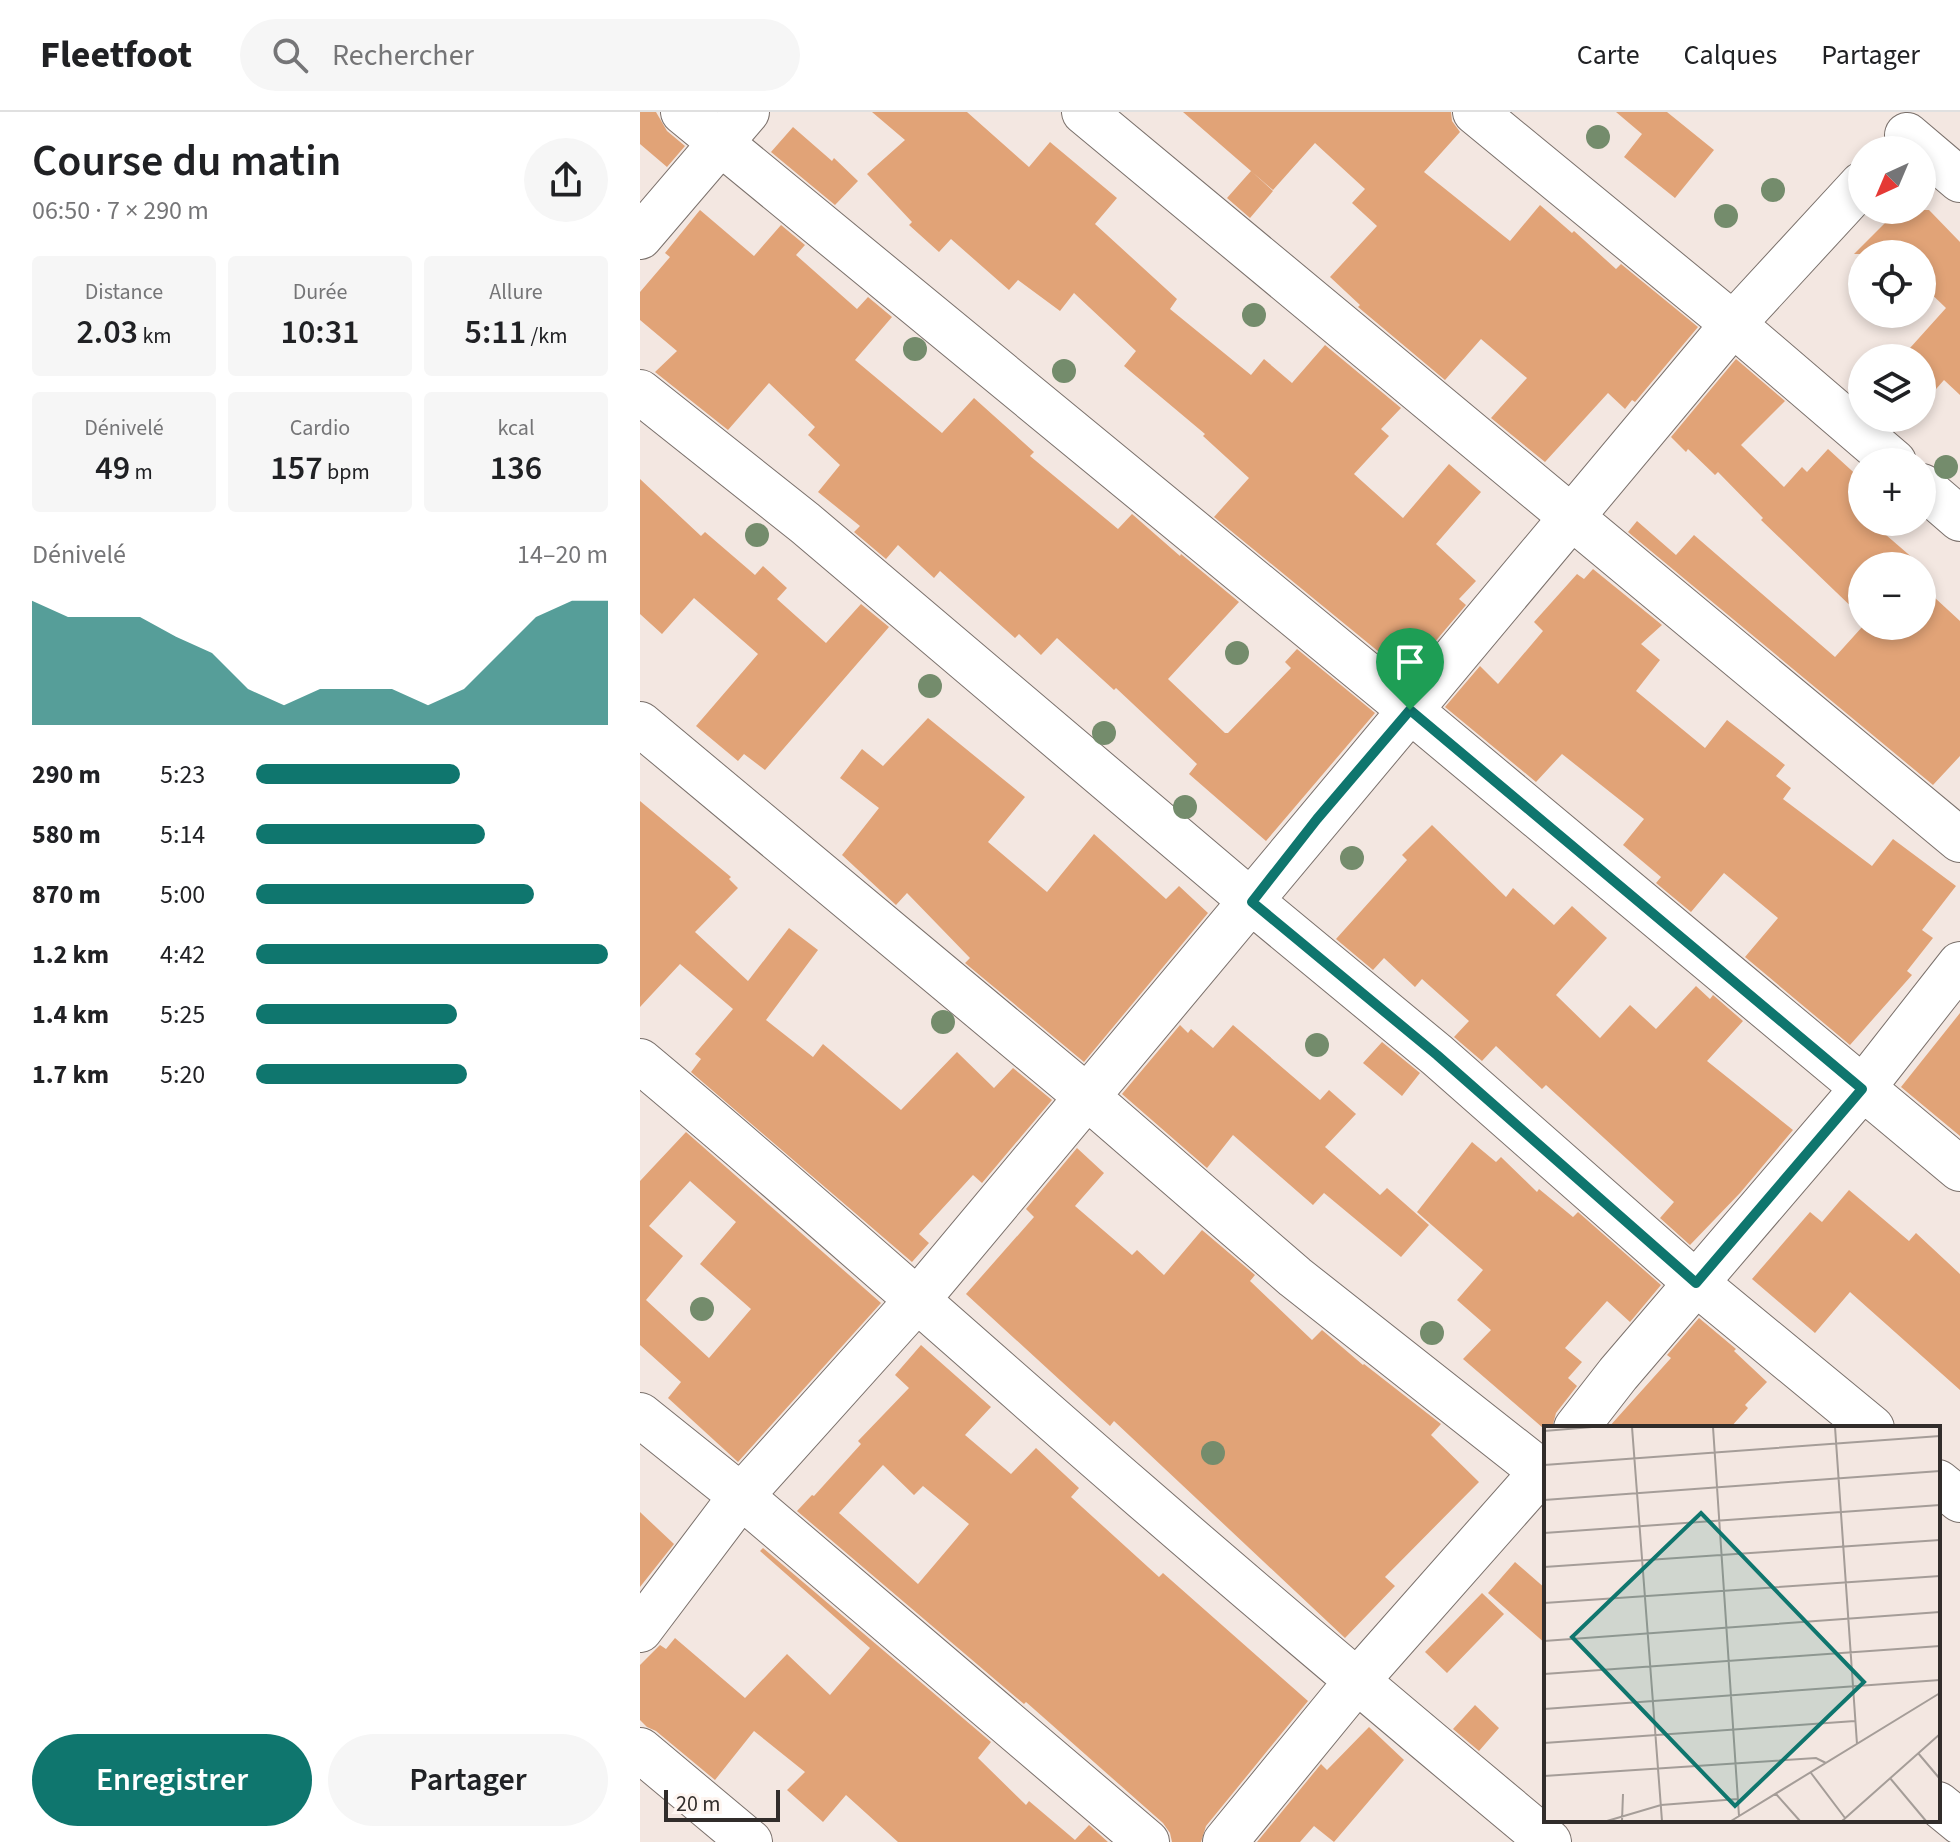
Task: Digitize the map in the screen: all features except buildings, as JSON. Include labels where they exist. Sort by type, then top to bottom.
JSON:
[{"type":"street","points":[[683,112],[733,127],[1410,710],[1960,1169]]},
{"type":"street","points":[[1084,112],[1573,515],[1960,840]]},
{"type":"street","points":[[1475,112],[1733,324],[1878,448]]},
{"type":"street","points":[[640,237],[733,127]]},
{"type":"street","points":[[1909,132],[1960,180]]},
{"type":"street","points":[[640,1630],[741,1496],[918,1299],[1733,324],[1848,199]]},
{"type":"street","points":[[640,392],[805,523],[1437,1055],[1696,1283],[1870,1426]]},
{"type":"street","points":[[1936,498],[1960,519]]},
{"type":"street","points":[[640,724],[1086,1096],[1295,1277],[1544,1470]]},
{"type":"street","points":[[1578,1426],[1618,1374],[1862,1089],[1960,964]]},
{"type":"street","points":[[640,1061],[1356,1682],[1549,1842]]},
{"type":"street","points":[[640,1415],[741,1496],[1147,1842]]},
{"type":"street","points":[[1225,1842],[1356,1682],[1544,1472]]},
{"type":"street","points":[[1940,1484],[1960,1500]]},
{"type":"street","points":[[640,1750],[750,1842]]},
{"type":"street","points":[[1940,1806],[1960,1822]]},
{"type":"route","points":[[1410,710],[1862,1089],[1696,1283],[1437,1055],[1252,902],[1317,819],[1410,710]]}]
